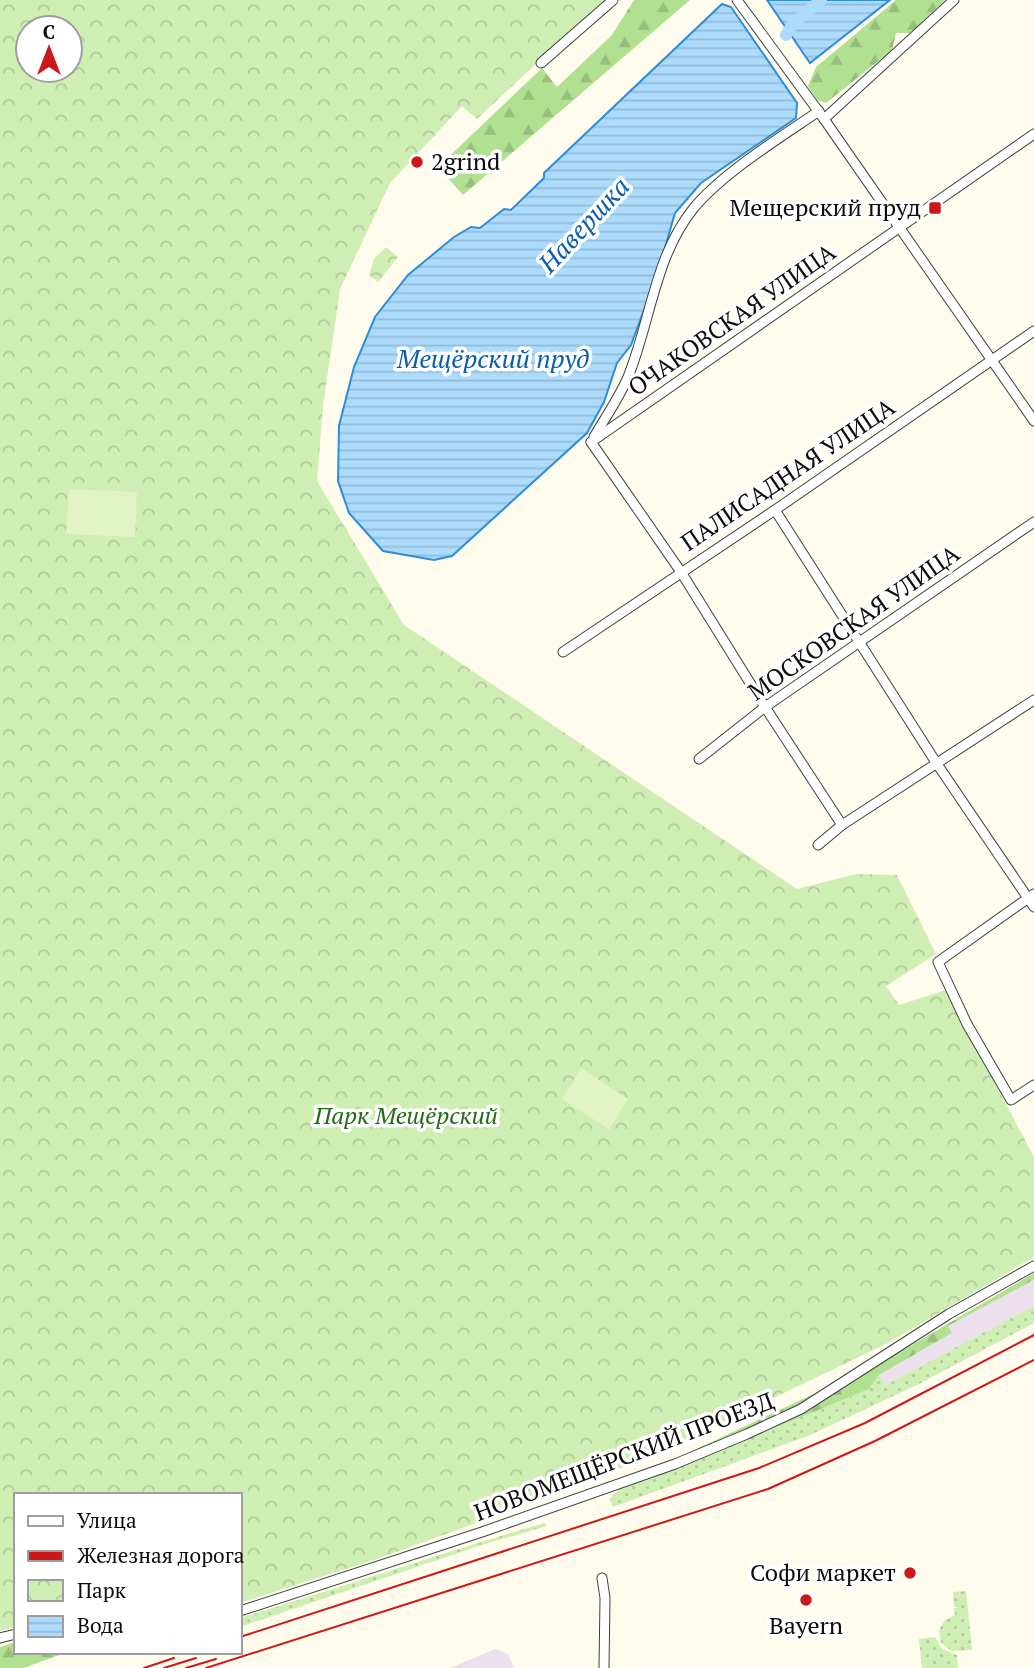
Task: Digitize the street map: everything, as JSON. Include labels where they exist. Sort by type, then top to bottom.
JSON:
[{"type":"street","points":[[541,63],[613,0]]},
{"type":"street","points":[[737,0],[822,115],[1034,421]]},
{"type":"street","points":[[842,825],[681,572],[591,442],[628,378],[665,262],[675,238],[692,210],[718,184],[822,115],[954,0]]},
{"type":"street","name":"ОЧАКОВСКАЯ УЛИЦА","points":[[591,442],[1034,134]]},
{"type":"street","name":"ПАЛИСАДНАЯ УЛИЦА","points":[[563,652],[1034,331]]},
{"type":"street","points":[[775,510],[937,764],[1031,896],[1034,907]]},
{"type":"street","name":"МОСКОВСКАЯ УЛИЦА","points":[[699,759],[765,707],[1034,522]]},
{"type":"street","points":[[818,845],[842,825],[1034,700]]},
{"type":"street","points":[[1031,896],[938,962],[967,1024],[1011,1100],[1034,1085]]},
{"type":"street","name":"НОВОМЕЩЁРСКИЙ ПРОЕЗД","points":[[242,1610],[482,1532],[674,1464],[747,1434],[802,1409],[949,1314],[1034,1266]]},
{"type":"street","points":[[602,1578],[605,1598],[604,1668]]},
{"type":"shaded area","points":[[1034,1280],[1034,1306],[885,1385],[879,1375],[951,1334],[948,1326]]},
{"type":"shaded area","points":[[495,1649],[508,1654],[514,1668],[450,1668]]},
{"type":"green space","name":"Парк Мещёрский","points":[[0,0],[604,0],[477,119],[462,106],[390,183],[340,289],[323,406],[317,481],[404,625],[797,889],[857,874],[897,875],[936,954],[886,986],[899,1005],[946,990],[1034,1157],[1034,1257],[888,1343],[659,1453],[580,1485],[380,1558],[242,1602],[242,1493],[14,1493],[14,1628],[0,1631]]},
{"type":"green space","points":[[634,0],[690,0],[463,195],[438,167],[542,68],[557,87],[612,35]]},
{"type":"green space","points":[[896,0],[945,0],[910,33],[896,33],[892,50],[826,103],[817,100],[808,86],[816,67]]},
{"type":"green space","points":[[386,247],[398,257],[378,282],[369,275],[374,259]]},
{"type":"green space","points":[[69,489],[137,492],[135,537],[66,534]]},
{"type":"green space","points":[[581,1068],[628,1099],[609,1129],[562,1099]]},
{"type":"green space","points":[[1034,1273],[1034,1280],[948,1326],[952,1333],[879,1375],[869,1389],[663,1474],[656,1468],[888,1359]]},
{"type":"green space","points":[[1034,1306],[1034,1323],[917,1385],[808,1436],[613,1507],[609,1499],[624,1485],[656,1468],[663,1474],[869,1389],[879,1375],[885,1385]]},
{"type":"green space","points":[[545,1523],[547,1526],[482,1545],[242,1626],[242,1617]]},
{"type":"green space","points":[[966,1591],[972,1650],[952,1651],[941,1643],[939,1630],[945,1620],[955,1615],[954,1608],[958,1607],[954,1607],[953,1592]]},
{"type":"green space","points":[[935,1637],[942,1649],[957,1655],[958,1668],[922,1668],[919,1639]]},
{"type":"green space","points":[[14,1643],[14,1654],[62,1654],[23,1668],[0,1668],[0,1647]]},
{"type":"water","points":[[767,0],[890,0],[810,63]]},
{"type":"water","name":"Мещёрский пруд","points":[[722,4],[731,7],[797,103],[796,118],[701,183],[675,213],[658,272],[631,345],[617,363],[604,402],[587,433],[452,556],[434,560],[383,551],[349,513],[338,481],[339,426],[354,367],[375,317],[408,275],[454,237],[471,227],[480,228],[504,209],[511,210],[544,178],[544,173]]},
{"type":"waterway","name":"Навершка","points":[[786,35],[793,24],[821,0]]},
{"type":"railway","points":[[242,1636],[759,1468],[865,1423],[1034,1335]]},
{"type":"railway","points":[[206,1668],[768,1489],[875,1441],[1034,1360]]},
{"type":"railway","points":[[144,1668],[174,1658]]},
{"type":"railway","points":[[164,1668],[196,1658]]},
{"type":"railway","points":[[186,1668],[216,1659]]},
{"type":"place","name":"2grind","points":[[417,162]]},
{"type":"place","name":"Мещерский пруд","points":[[935,208]]},
{"type":"place","name":"Софи маркет","points":[[910,1573]]},
{"type":"place","name":"Bayern","points":[[806,1600]]}]
